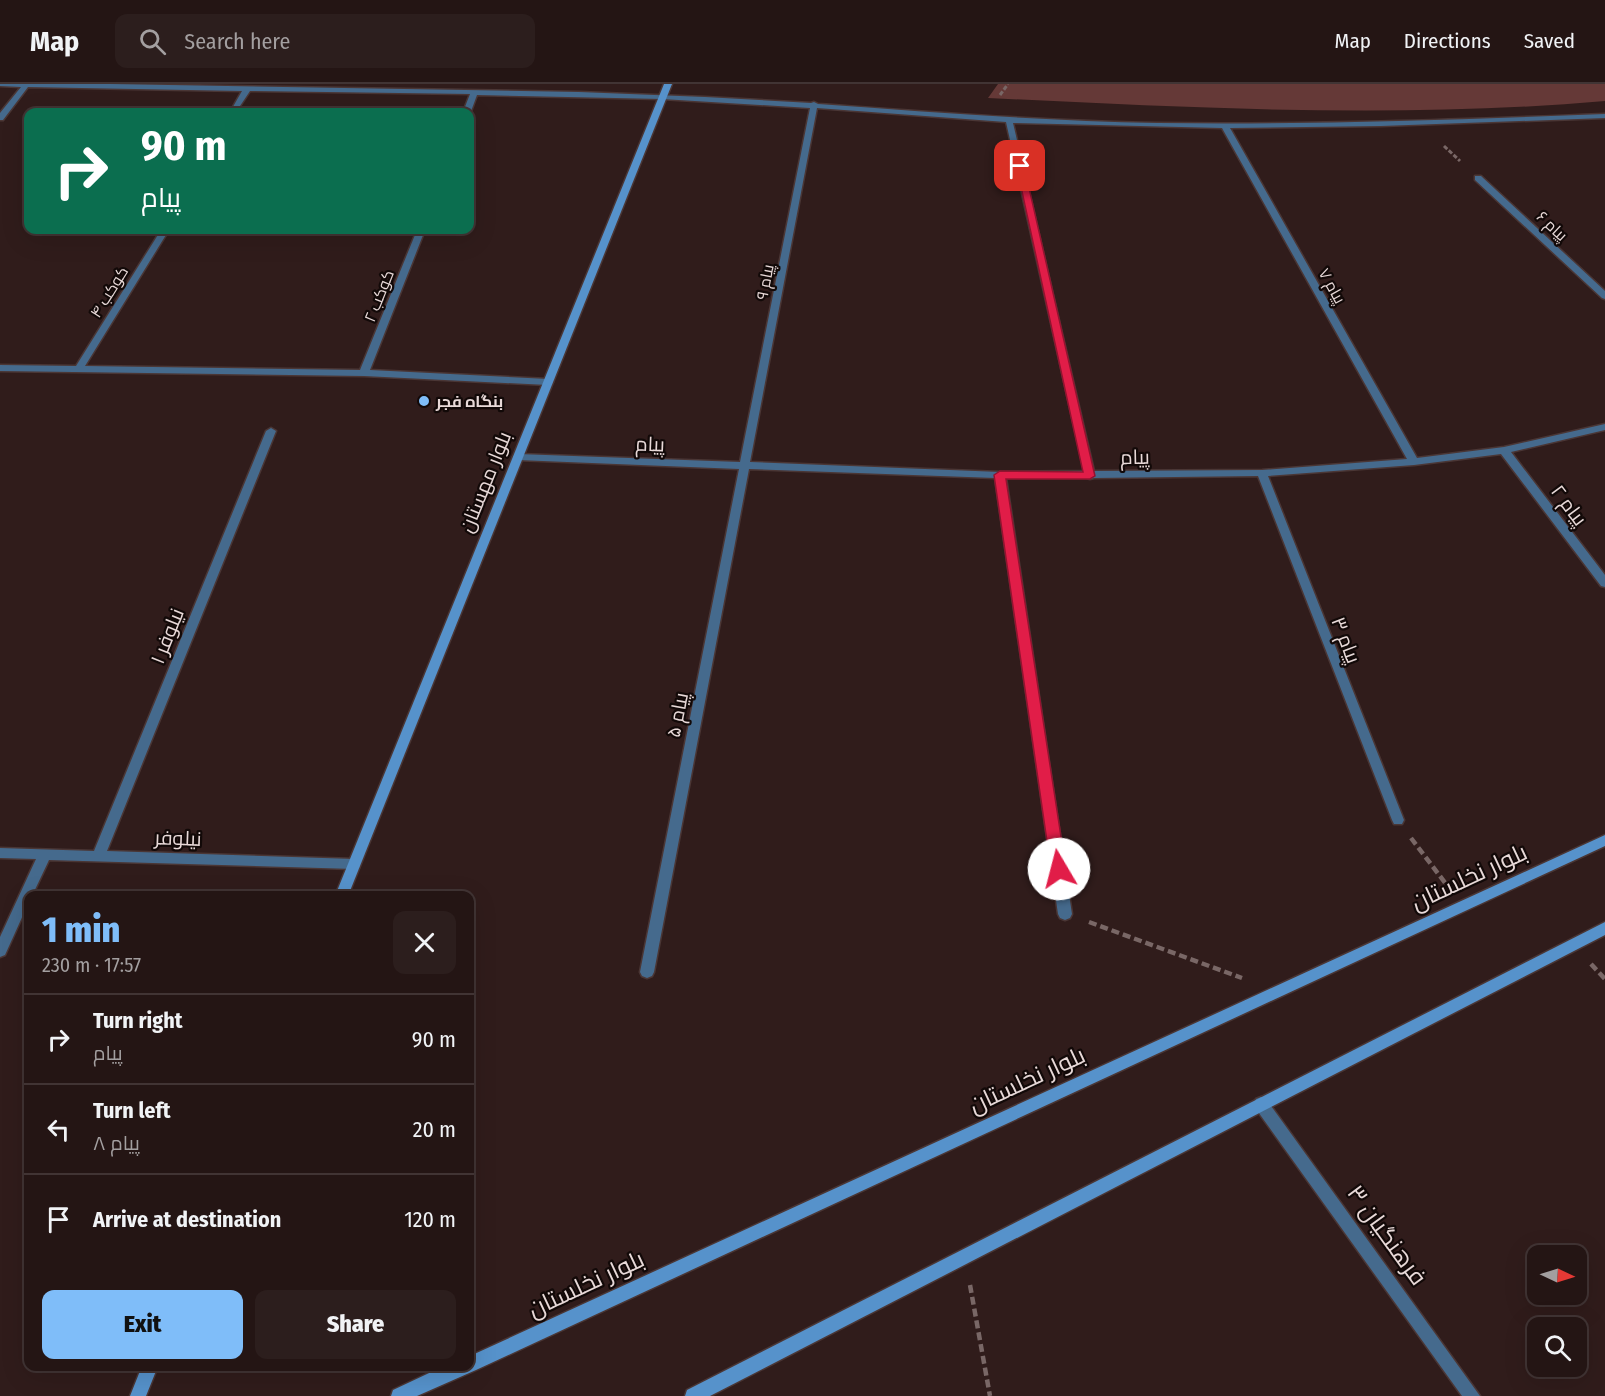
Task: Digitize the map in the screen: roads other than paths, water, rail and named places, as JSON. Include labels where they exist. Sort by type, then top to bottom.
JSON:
[{"type":"main road","name":"بلوار مهستان","points":[[343,891],[668,84]]},
{"type":"main road","name":"بلوار نخلستان","points":[[474,1362],[1605,840]]},
{"type":"main road","points":[[693,1396],[1605,928]]},
{"type":"main road","points":[[138,1396],[148,1371]]},
{"type":"main road","points":[[399,1396],[452,1371]]},
{"type":"street","points":[[0,84],[247,89],[310,87],[663,97],[814,104],[1009,120],[1225,126],[1420,124],[1605,116]]},
{"type":"street","points":[[523,94],[527,84]]},
{"type":"street","points":[[0,118],[26,85]]},
{"type":"street","points":[[235,108],[247,89]]},
{"type":"street","points":[[468,108],[474,93]]},
{"type":"street","name":"پیام ۹","points":[[744,465],[814,104]]},
{"type":"street","points":[[1009,120],[1090,476]]},
{"type":"street","name":"پیام ۷","points":[[1225,126],[1414,462]]},
{"type":"street","name":"پیام ۶","points":[[1478,178],[1605,296]]},
{"type":"street","name":"کوکب ۴","points":[[78,370],[163,234]]},
{"type":"street","name":"کوکب ۲","points":[[364,373],[419,234]]},
{"type":"street","points":[[0,368],[364,373],[548,382]]},
{"type":"street","name":"پیام","points":[[518,457],[1000,475],[1262,473],[1414,462],[1504,450],[1605,427]]},
{"type":"street","name":"نیلوفر ۱","points":[[99,855],[271,431]]},
{"type":"street","name":"پیام ۲","points":[[1504,450],[1605,583]]},
{"type":"street","name":"پیام ۵","points":[[647,972],[744,465]]},
{"type":"street","name":"پیام ۳","points":[[1262,473],[1398,820]]},
{"type":"street","points":[[1000,475],[1065,914]]},
{"type":"street","name":"نیلوفر","points":[[0,853],[354,864]]},
{"type":"street","points":[[28,891],[45,854]]},
{"type":"street","points":[[0,951],[24,899]]},
{"type":"street","name":"فرهنگیان ۳","points":[[1261,1104],[1472,1396]]},
{"type":"place","name":"بنگاه فجر","points":[[424,401]]}]
